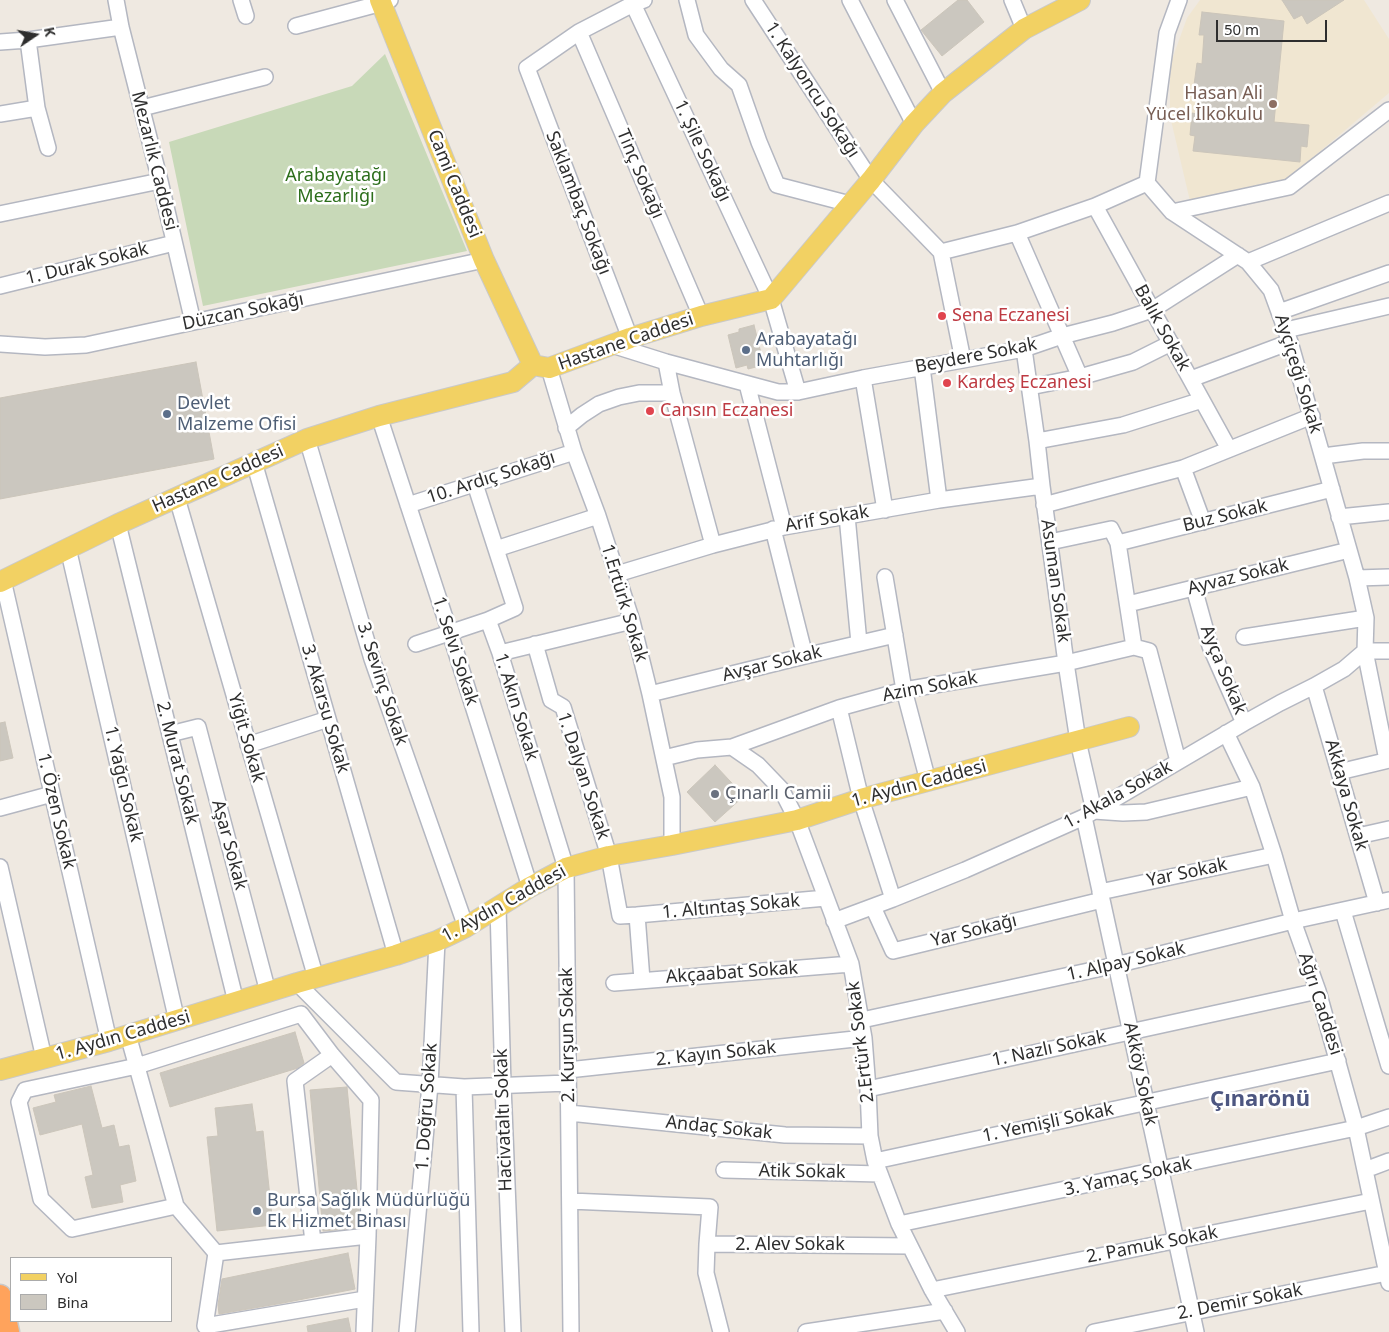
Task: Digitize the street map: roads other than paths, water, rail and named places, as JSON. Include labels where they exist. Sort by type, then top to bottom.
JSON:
[{"type":"highway","points":[[0,1296],[8,1332]]},
{"type":"main road","points":[[770,299],[871,180],[914,124],[943,93],[1024,29],[1080,0]]},
{"type":"main road","name":"Cami Caddesi","points":[[384,1],[484,260],[541,366]]},
{"type":"main road","name":"Hastane Caddesi","points":[[2,581],[118,524],[307,439],[379,416],[513,382],[541,366],[701,316],[770,299]]},
{"type":"main road","name":"1. Aydın Caddesi","points":[[0,1070],[119,1038],[306,980],[396,956],[437,941],[466,927],[530,887],[566,868],[609,856],[797,820],[861,799],[1129,727]]},
{"type":"street","name":"Mezarlık Caddesi","points":[[116,0],[193,322]]},
{"type":"street","points":[[241,0],[246,16]]},
{"type":"street","points":[[687,0],[696,35],[721,69],[739,85],[759,142],[777,185],[850,204]]},
{"type":"street","name":"1. Kalyoncu Sokağı","points":[[753,0],[871,180],[942,252]]},
{"type":"street","points":[[850,0],[914,124]]},
{"type":"street","points":[[895,0],[943,93]]},
{"type":"street","points":[[1012,0],[1024,29]]},
{"type":"street","points":[[962,360],[942,252],[1017,233],[1095,206],[1147,183],[1167,33],[1179,0]]},
{"type":"street","points":[[296,26],[384,1]]},
{"type":"street","points":[[579,32],[638,2]]},
{"type":"street","name":"1. Şile Sokağı","points":[[638,2],[770,299],[798,392]]},
{"type":"street","points":[[0,42],[121,27]]},
{"type":"street","name":"Saklambaç Sokağı","points":[[579,32],[526,68],[621,342]]},
{"type":"street","name":"Tinç Sokağı","points":[[579,32],[701,316]]},
{"type":"street","points":[[28,40],[38,108],[48,148]]},
{"type":"street","points":[[142,108],[265,77]]},
{"type":"street","points":[[0,114],[38,108]]},
{"type":"street","points":[[1172,212],[1288,187],[1389,110]]},
{"type":"street","points":[[0,214],[160,180]]},
{"type":"street","name":"Ayçiçeği Sokak","points":[[1147,183],[1172,212],[1243,258],[1271,290],[1288,336],[1312,416],[1357,578],[1366,618],[1365,651],[1388,760]]},
{"type":"street","name":"Beydere Sokak","points":[[621,342],[666,362],[778,392],[798,392],[1024,349],[1062,336],[1113,323],[1152,310],[1243,258],[1389,203]]},
{"type":"street","name":"Balık Sokak","points":[[1095,206],[1230,449]]},
{"type":"street","points":[[1017,233],[1080,378]]},
{"type":"street","name":"1. Durak Sokak","points":[[0,286],[174,243]]},
{"type":"street","name":"Düzcan Sokağı","points":[[0,344],[45,347],[86,345],[484,260]]},
{"type":"street","points":[[1279,312],[1389,273]]},
{"type":"street","points":[[1191,379],[1288,336],[1389,306]]},
{"type":"street","points":[[1030,387],[1080,378],[1133,362],[1171,344]]},
{"type":"street","name":"Asuman Sokak","points":[[1024,349],[1038,441],[1044,504],[1066,663],[1089,814]]},
{"type":"street","points":[[666,362],[672,393],[713,545]]},
{"type":"street","name":"1.Ertürk Sokak","points":[[541,366],[598,516],[632,621],[672,797],[672,845]]},
{"type":"street","points":[[922,367],[940,500]]},
{"type":"street","points":[[864,378],[885,510]]},
{"type":"street","points":[[747,384],[806,656]]},
{"type":"street","points":[[566,428],[582,415],[619,397],[639,393],[672,393]]},
{"type":"street","points":[[1038,441],[1122,425],[1202,400]]},
{"type":"street","name":"1. Selvi Sokak","points":[[379,416],[530,887]]},
{"type":"street","points":[[1044,504],[1183,468],[1312,416]]},
{"type":"street","name":"3. Sevinç Sokak","points":[[307,439],[372,659],[466,927]]},
{"type":"street","points":[[1323,456],[1363,451],[1389,451]]},
{"type":"street","name":"10. Ardıç Sokağı","points":[[408,505],[574,452]]},
{"type":"street","name":"3. Akarsu Sokak","points":[[254,462],[396,956]]},
{"type":"street","points":[[1183,468],[1203,522]]},
{"type":"street","points":[[416,644],[488,620],[515,608],[475,484]]},
{"type":"street","name":"Arif Sokak","points":[[617,574],[713,545],[779,528],[940,500],[1042,486]]},
{"type":"street","name":"Buz Sokak","points":[[1118,543],[1332,489]]},
{"type":"street","name":"Yiğit Sokak","points":[[177,498],[248,744],[306,980]]},
{"type":"street","points":[[1339,517],[1389,512]]},
{"type":"street","points":[[496,549],[598,516]]},
{"type":"street","points":[[847,516],[859,643]]},
{"type":"street","name":"2. Murat Sokak","points":[[118,524],[236,1002]]},
{"type":"street","points":[[1050,542],[1111,530],[1118,543],[1134,648],[1149,651],[1178,761]]},
{"type":"street","name":"1. Yağcı Sokak","points":[[68,548],[177,1020]]},
{"type":"street","name":"Ayvaz Sokak","points":[[1128,604],[1348,550]]},
{"type":"street","points":[[885,577],[904,690],[928,781]]},
{"type":"street","points":[[1357,578],[1389,577]]},
{"type":"street","name":"1. Özen Sokak","points":[[2,581],[52,794],[119,1038],[138,1066],[176,1206]]},
{"type":"street","name":"Ayça Sokak","points":[[1194,588],[1210,646],[1244,723]]},
{"type":"street","points":[[1244,637],[1366,618]]},
{"type":"street","name":"1. Akın Sokak","points":[[488,620],[500,653],[566,868]]},
{"type":"street","points":[[500,653],[632,621]]},
{"type":"street","name":"Avşar Sokak","points":[[650,694],[894,635]]},
{"type":"street","name":"1. Dalyan Sokak","points":[[534,644],[551,700],[563,707],[609,856],[620,916],[637,915]]},
{"type":"street","name":"Azim Sokak","points":[[732,747],[839,708],[904,690],[1066,663],[1134,648]]},
{"type":"street","points":[[1365,651],[1389,651]]},
{"type":"street","name":"1. Akala Sokak","points":[[834,921],[893,900],[965,870],[1089,814],[1226,733],[1344,669],[1365,651]]},
{"type":"street","name":"Akkaya Sokak","points":[[1314,686],[1358,836],[1383,902]]},
{"type":"street","points":[[839,708],[861,799],[893,900]]},
{"type":"street","points":[[248,744],[328,719]]},
{"type":"street","name":"Aşar Sokak","points":[[170,734],[198,727],[268,992]]},
{"type":"street","name":"Ağrı Caddesi","points":[[1226,733],[1252,787],[1293,922],[1318,990],[1356,1128],[1371,1201],[1382,1218],[1388,1278]]},
{"type":"street","points":[[664,758],[697,750],[732,747]]},
{"type":"street","name":"2.Ertürk Sokak","points":[[732,747],[758,765],[782,789],[797,820],[851,964],[862,1020],[870,1136],[877,1167],[899,1224],[932,1290],[957,1332]]},
{"type":"street","points":[[1339,772],[1388,760]]},
{"type":"street","points":[[1089,814],[1146,812],[1252,787]]},
{"type":"street","points":[[0,808],[52,794]]},
{"type":"street","name":"Akköy Sokak","points":[[1089,814],[1101,896],[1196,1332]]},
{"type":"street","points":[[1358,836],[1389,830]]},
{"type":"street","name":"Yar Sokak","points":[[1101,896],[1274,855]]},
{"type":"street","points":[[0,867],[44,1058]]},
{"type":"street","name":"2. Kurşun Sokak","points":[[566,868],[571,1332]]},
{"type":"street","name":"Yar Sokağı","points":[[873,907],[893,950],[1101,896]]},
{"type":"street","name":"1. Altıntaş Sokak","points":[[637,915],[826,898]]},
{"type":"street","name":"1. Alpay Sokak","points":[[862,1020],[1116,965],[1383,902]]},
{"type":"street","name":"Hacivataltı Sokak","points":[[498,907],[513,1332]]},
{"type":"street","points":[[1343,911],[1389,1066]]},
{"type":"street","points":[[637,915],[642,980]]},
{"type":"street","name":"1. Doğru Sokak","points":[[407,1332],[430,1085],[437,941]]},
{"type":"street","name":"Akçaabat Sokak","points":[[614,982],[851,964]]},
{"type":"street","name":"2. Kayın Sokak","points":[[306,980],[396,1082],[464,1087],[503,1086],[864,1038]]},
{"type":"street","name":"1. Nazlı Sokak","points":[[868,1089],[1318,990]]},
{"type":"street","points":[[364,1332],[366,1299],[372,1100],[332,1055],[301,1014],[138,1066],[25,1090],[19,1102],[41,1198],[72,1229],[176,1206],[216,1253],[205,1329],[366,1299]]},
{"type":"street","points":[[313,1242],[295,1081],[332,1055]]},
{"type":"street","name":"1. Yemişli Sokak","points":[[877,1167],[1146,1102],[1338,1061]]},
{"type":"street","points":[[464,1087],[471,1332]]},
{"type":"street","name":"Andaç Sokak","points":[[569,1113],[784,1135],[870,1136]]},
{"type":"street","name":"3. Yamaç Sokak","points":[[899,1224],[1356,1128],[1389,1117]]},
{"type":"street","points":[[1365,1170],[1389,1161]]},
{"type":"street","name":"Atik Sokak","points":[[724,1170],[877,1167]]},
{"type":"street","points":[[570,1201],[710,1208],[706,1273],[721,1332]]},
{"type":"street","name":"2. Pamuk Sokak","points":[[932,1290],[1371,1201]]},
{"type":"street","points":[[216,1253],[368,1236]]},
{"type":"street","name":"2. Alev Sokak","points":[[707,1244],[910,1246]]},
{"type":"street","name":"2. Demir Sokak","points":[[1094,1332],[1192,1312],[1388,1278]]},
{"type":"street","points":[[806,1332],[945,1311]]},
{"type":"place","name":"Hasan Ali Yücel İlkokulu","points":[[1273,104]]},
{"type":"place","name":"Sena Eczanesi","points":[[942,316]]},
{"type":"place","name":"Arabayatağı Muhtarlığı","points":[[746,350]]},
{"type":"place","name":"Kardeş Eczanesi","points":[[947,383]]},
{"type":"place","name":"Cansın Eczanesi","points":[[650,411]]},
{"type":"place","name":"Devlet Malzeme Ofisi","points":[[167,414]]},
{"type":"place","name":"Çınarlı Camii","points":[[715,794]]},
{"type":"place","name":"Bursa Sağlık Müdürlüğü Ek Hizmet Binası","points":[[257,1211]]},
{"type":"district","name":"Çınarönü","points":[[1260,1100]]},
{"type":"park label","name":"Arabayatağı Mezarlığı","points":[[336,186]]}]
